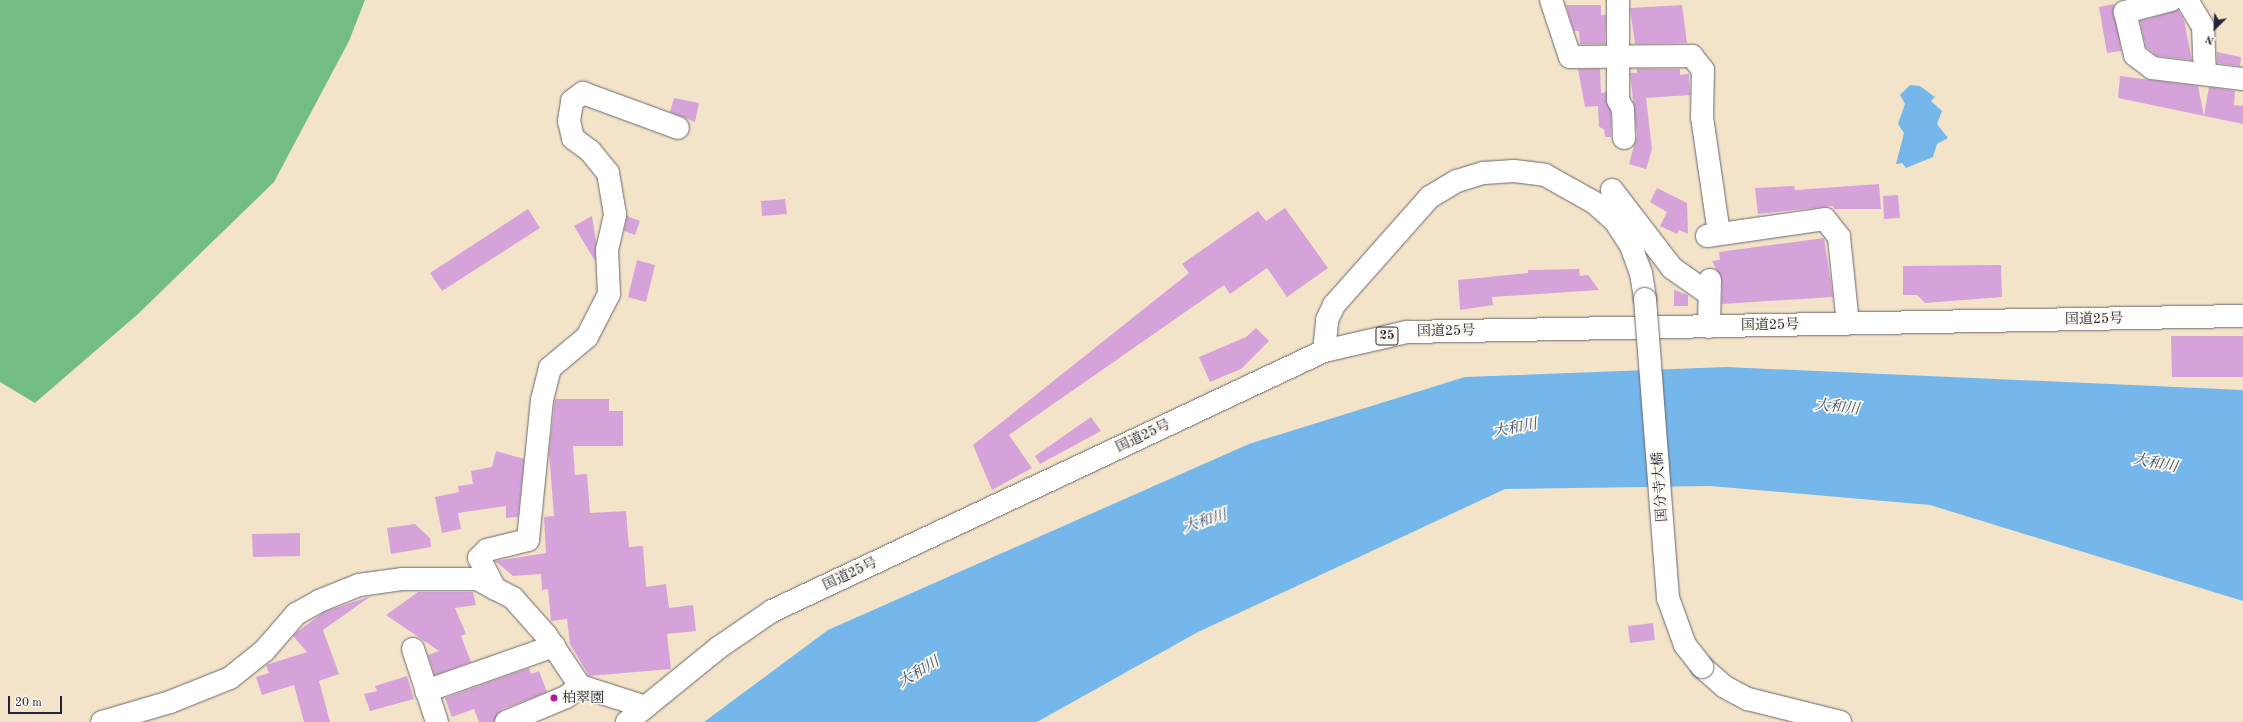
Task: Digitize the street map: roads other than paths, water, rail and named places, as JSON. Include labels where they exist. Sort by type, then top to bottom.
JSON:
[{"type":"main road","points":[[1618,0],[1618,57],[1624,138]]},
{"type":"main road","points":[[2171,0],[2125,12],[2135,55],[2152,68],[2243,79]]},
{"type":"main road","points":[[2187,0],[2203,27],[2205,74]]},
{"type":"main road","points":[[1546,2],[1570,57],[1692,56],[1703,70],[1702,117],[1713,235],[1825,220],[1839,237],[1848,324]]},
{"type":"main road","points":[[495,589],[479,558],[487,550],[528,540],[542,400],[550,368],[587,337],[609,294],[607,250],[616,214],[608,173],[590,150],[573,138],[572,101],[583,93],[678,128]]},
{"type":"main road","name":"国分寺大橋","points":[[1324,351],[1327,320],[1334,306],[1430,197],[1457,181],[1484,173],[1514,171],[1544,175],[1596,203],[1615,221],[1631,246],[1641,273],[1645,299],[1668,598],[1685,645],[1702,667],[1726,687],[1748,699],[1840,722]]},
{"type":"main road","points":[[1612,190],[1672,268],[1710,286],[1709,326]]},
{"type":"main road","name":"国道25号","points":[[627,722],[718,648],[772,611],[1324,351],[1407,332],[2243,316]]},
{"type":"main road","points":[[102,722],[170,702],[230,678],[264,651],[296,614],[359,585],[402,579],[477,579],[512,598],[554,646],[580,686],[646,707]]},
{"type":"main road","points":[[426,691],[554,646]]},
{"type":"main road","points":[[413,648],[437,722]]},
{"type":"main road","points":[[506,722],[566,697],[580,686]]},
{"type":"water","points":[[1910,85],[1920,86],[1935,97],[1931,101],[1942,111],[1937,124],[1948,138],[1937,144],[1933,157],[1906,168],[1902,163],[1896,164],[1904,133],[1898,124],[1905,104],[1900,95]]},
{"type":"water","name":"大和川","points":[[1726,367],[2243,390],[2243,601],[1930,505],[1710,486],[1505,489],[1198,632],[1037,722],[704,722],[828,630],[1249,444],[1465,377]]},
{"type":"place","name":"柏翠園","points":[[554,698]]}]
